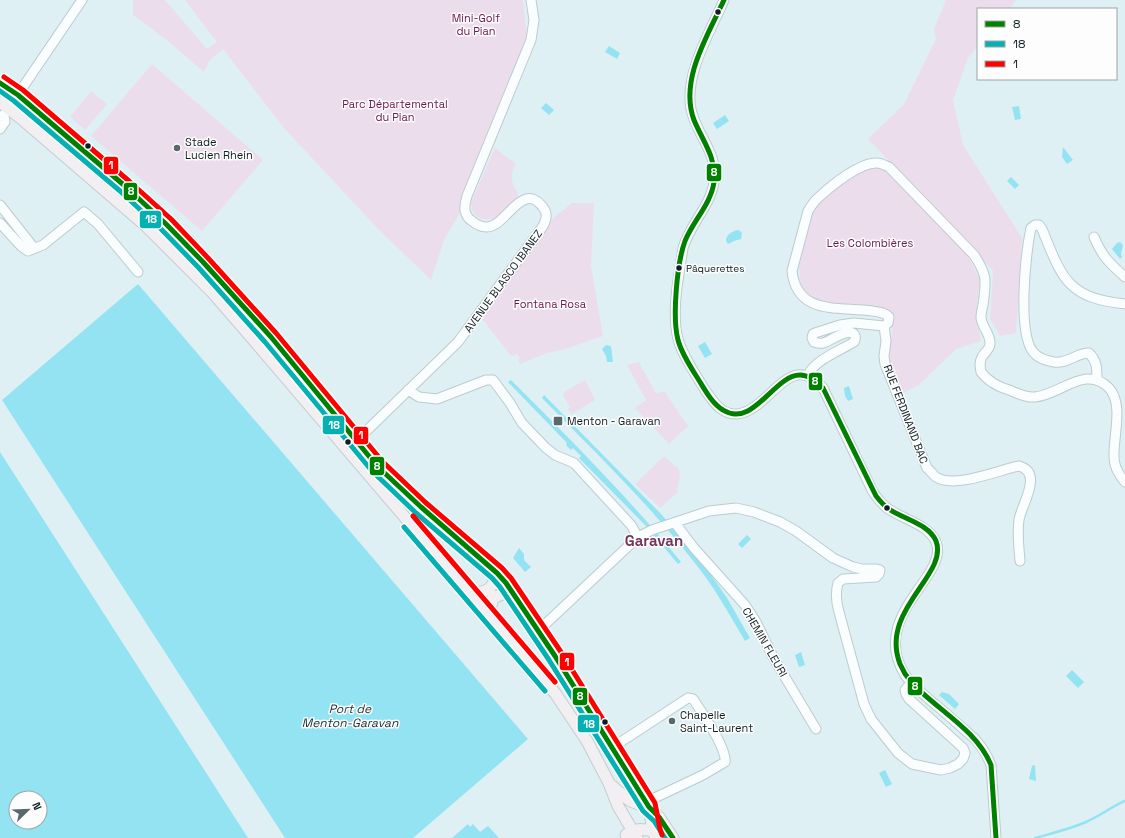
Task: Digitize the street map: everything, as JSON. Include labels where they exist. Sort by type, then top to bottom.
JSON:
[{"type":"main road","points":[[0,83],[18,95],[124,185],[185,244],[246,309],[319,395],[355,442],[396,484],[497,573],[514,594],[613,747],[647,804],[673,838]]},
{"type":"main road","points":[[3,110],[144,225],[212,292],[537,670],[570,713],[588,741],[609,783],[631,835],[644,829],[654,834]]},
{"type":"main road","points":[[469,592],[482,592],[490,589],[494,583],[497,573]]},
{"type":"main road","points":[[488,614],[493,598],[502,594],[514,594]]},
{"type":"main road","points":[[609,783],[634,804],[647,804]]},
{"type":"main road","points":[[647,804],[654,834]]},
{"type":"street","points":[[0,129],[5,122],[3,110],[18,95],[82,0]]},
{"type":"street","name":"AVENUE BLASCO IBANEZ","points":[[355,442],[458,342],[544,226],[547,217],[542,205],[537,201],[527,199],[518,204],[500,222],[485,227],[470,220],[466,214],[464,205],[531,40],[534,20],[531,0]]},
{"type":"street","points":[[724,0],[698,59],[690,92],[691,108],[694,119],[713,157],[715,170],[711,195],[686,236],[683,248],[675,318],[678,338],[685,358],[707,392],[716,405],[726,412],[737,414],[746,412],[754,407],[782,382],[791,377],[800,374],[808,375],[817,381],[824,388],[873,492],[880,503],[933,536],[938,554],[933,566],[901,616],[896,632],[895,646],[900,667],[911,683],[974,739],[983,748],[988,756],[991,765],[996,838]]},
{"type":"street","name":"RUE FERDINAND BAC","points":[[1020,561],[1019,520],[1031,484],[1030,476],[1024,467],[1019,466],[951,482],[936,477],[927,468],[885,364],[884,356],[886,341],[884,326],[888,323],[889,318],[883,313],[821,307],[810,302],[799,293],[793,279],[792,271],[808,212],[812,204],[819,196],[860,167],[867,164],[877,163],[889,167],[974,255],[981,266],[985,275],[986,284],[981,317],[983,326],[989,337],[990,344],[981,358],[980,366],[981,372],[986,379],[997,386],[1028,397],[1044,395],[1075,382],[1088,379],[1097,380]]},
{"type":"street","points":[[0,205],[34,248]]},
{"type":"street","points":[[0,223],[21,246],[28,251],[43,245],[84,212],[98,224],[138,272]]},
{"type":"street","points":[[1125,304],[1089,297],[1075,288],[1068,282],[1058,269],[1042,229],[1039,225],[1035,225],[1031,228],[1028,244],[1024,300],[1027,338],[1034,353],[1054,362],[1063,362],[1082,353],[1089,352],[1094,358],[1097,366],[1097,380],[1109,389],[1116,404],[1117,417],[1114,458],[1116,468],[1125,482]]},
{"type":"street","points":[[1094,237],[1100,251],[1106,259],[1125,277]]},
{"type":"street","points":[[808,375],[816,364],[855,340],[855,336],[849,332],[838,335],[824,343],[817,343],[814,342],[812,338],[812,334],[815,332],[854,323],[884,326]]},
{"type":"street","points":[[408,390],[419,397],[437,399],[486,380],[493,380],[510,403],[522,423],[550,452],[574,463],[631,525],[638,537]]},
{"type":"street","points":[[538,631],[638,537],[652,530],[675,524],[709,511],[736,508],[754,512],[796,530],[833,558],[853,568],[880,570],[876,577],[843,580],[838,583],[836,590],[839,612],[864,704],[871,719],[904,759],[912,764],[935,769],[941,770],[950,768],[964,758],[965,753],[963,748],[909,699],[905,690],[911,683]]},
{"type":"street","name":"CHEMIN FLEURI","points":[[675,524],[694,548],[745,605],[756,622],[773,657],[816,729]]},
{"type":"street","points":[[613,747],[688,698],[693,699],[723,748],[726,756],[725,762],[647,804]]},
{"type":"green space","name":"Parc Départemental du Pian","points":[[133,0],[165,0],[207,49],[217,42],[185,0],[523,0],[527,38],[462,196],[461,211],[444,240],[431,280],[378,229],[284,128],[223,49],[210,60],[204,72],[168,41],[133,15]]},
{"type":"green space","points":[[946,0],[1016,0],[1010,8],[977,8],[977,47],[968,58],[953,100],[963,145],[1022,238],[1016,333],[1000,336],[990,319],[993,271],[868,139],[904,104],[936,39],[934,29]]},
{"type":"green space","name":"Stade Lucien Rhein","points":[[152,64],[263,160],[202,231],[91,136]]},
{"type":"green space","points":[[91,91],[107,104],[85,130],[70,117]]},
{"type":"green space","points":[[495,148],[516,164],[512,172],[512,179],[518,193],[517,200],[500,215],[491,219],[485,219],[480,218],[474,213],[471,202]]},
{"type":"green space","name":"Les Colombières","points":[[869,167],[882,167],[887,170],[967,254],[980,280],[976,315],[981,341],[956,349],[919,385],[903,393],[891,365],[890,355],[892,323],[888,312],[868,305],[843,306],[820,302],[807,295],[800,285],[799,269],[804,240],[817,204],[844,182]]},
{"type":"green space","name":"Fontana Rosa","points":[[572,203],[594,203],[591,266],[603,336],[562,350],[547,353],[520,364],[518,360],[520,358],[517,354],[511,356],[480,316],[553,218]]},
{"type":"green space","points":[[639,362],[656,394],[664,391],[688,426],[669,444],[635,408],[646,400],[627,365]]},
{"type":"green space","points":[[585,380],[595,400],[572,414],[568,410],[570,407],[563,395],[564,392]]},
{"type":"green space","points":[[664,456],[679,469],[680,475],[677,493],[660,508],[635,484]]},
{"type":"water","points":[[609,46],[620,53],[617,59],[605,52]]},
{"type":"water","points":[[546,103],[554,110],[549,115],[541,108]]},
{"type":"water","points":[[1019,106],[1021,119],[1015,120],[1012,107]]},
{"type":"water","points":[[725,115],[729,121],[717,129],[713,123]]},
{"type":"water","points":[[1063,147],[1073,160],[1067,164],[1062,157]]},
{"type":"water","points":[[1011,177],[1019,185],[1015,189],[1007,181]]},
{"type":"water","points":[[737,230],[742,233],[741,239],[728,244],[726,239],[728,235]]},
{"type":"water","points":[[1120,242],[1123,245],[1121,254],[1122,257],[1120,259],[1112,249],[1117,243]]},
{"type":"water","name":"Port de Menton-Garavan","points":[[138,284],[528,739],[413,838],[285,838],[2,400]]},
{"type":"water","points":[[705,342],[712,354],[705,358],[698,346]]},
{"type":"water","points":[[606,345],[611,346],[613,362],[607,362],[606,356],[602,349]]},
{"type":"water","points":[[511,380],[620,492],[681,562],[678,564],[647,527],[579,458],[581,456],[573,448],[571,450],[566,445],[567,443],[508,382]]},
{"type":"water","points":[[849,386],[853,399],[848,401],[845,396],[844,388]]},
{"type":"water","points":[[544,395],[671,525],[720,587],[750,638],[745,641],[721,600],[701,571],[676,540],[620,478],[542,398]]},
{"type":"water","points":[[0,452],[248,838],[0,838]]},
{"type":"water","points":[[747,535],[751,539],[742,548],[738,544]]},
{"type":"water","points":[[519,548],[524,554],[524,560],[531,567],[525,572],[513,558]]},
{"type":"water","points":[[801,652],[805,665],[799,667],[795,655]]},
{"type":"water","points":[[1072,670],[1084,682],[1078,688],[1066,676]]},
{"type":"water","points":[[942,692],[949,694],[959,704],[955,709],[939,695]]},
{"type":"water","points":[[1034,765],[1036,781],[1029,779],[1032,766]]},
{"type":"water","points":[[885,770],[892,784],[886,787],[879,773]]},
{"type":"water","points":[[468,824],[470,827],[473,824],[480,832],[488,826],[499,838],[452,838]]},
{"type":"waterway","points":[[1035,838],[1061,831],[1091,820],[1125,801]]},
{"type":"transit line","name":"8","points":[[724,0],[697,58],[690,89],[690,105],[694,120],[711,157],[714,182],[706,205],[688,234],[682,251],[675,304],[678,340],[688,362],[710,398],[723,410],[734,414],[744,413],[754,407],[790,377],[804,375],[813,379],[823,388],[876,496],[887,508],[922,526],[933,535],[936,541],[937,554],[933,567],[906,610],[899,627],[896,645],[900,664],[911,682],[966,730],[984,752],[991,765],[996,838]]},
{"type":"transit line","name":"1","points":[[4,77],[23,90],[171,219],[276,333],[382,461],[425,502],[502,568],[511,578],[561,652],[655,803],[662,835]]},
{"type":"transit line","name":"8","points":[[0,83],[18,95],[125,186],[166,224],[203,262],[271,337],[377,466],[421,507],[497,573],[506,583],[555,656],[649,807],[659,817],[673,838]]},
{"type":"transit line","name":"18","points":[[0,91],[14,101],[120,191],[161,229],[198,267],[265,342],[372,471],[416,513],[492,578],[500,587],[549,660],[643,811],[654,821],[665,838]]},
{"type":"transit line","name":"1","points":[[413,516],[555,682]]},
{"type":"transit line","name":"18","points":[[404,527],[545,691]]},
{"type":"place","name":"Stade Lucien Rhein","points":[[177,148]]},
{"type":"place","name":"Pâquerettes","points":[[679,268]]},
{"type":"place","name":"Menton - Garavan","points":[[558,421]]},
{"type":"place","name":"Chapelle Saint-Laurent","points":[[672,721]]},
{"type":"district","name":"Garavan","points":[[654,541]]},
{"type":"park label","name":"Mini-Golf du Pian","points":[[476,24]]}]
